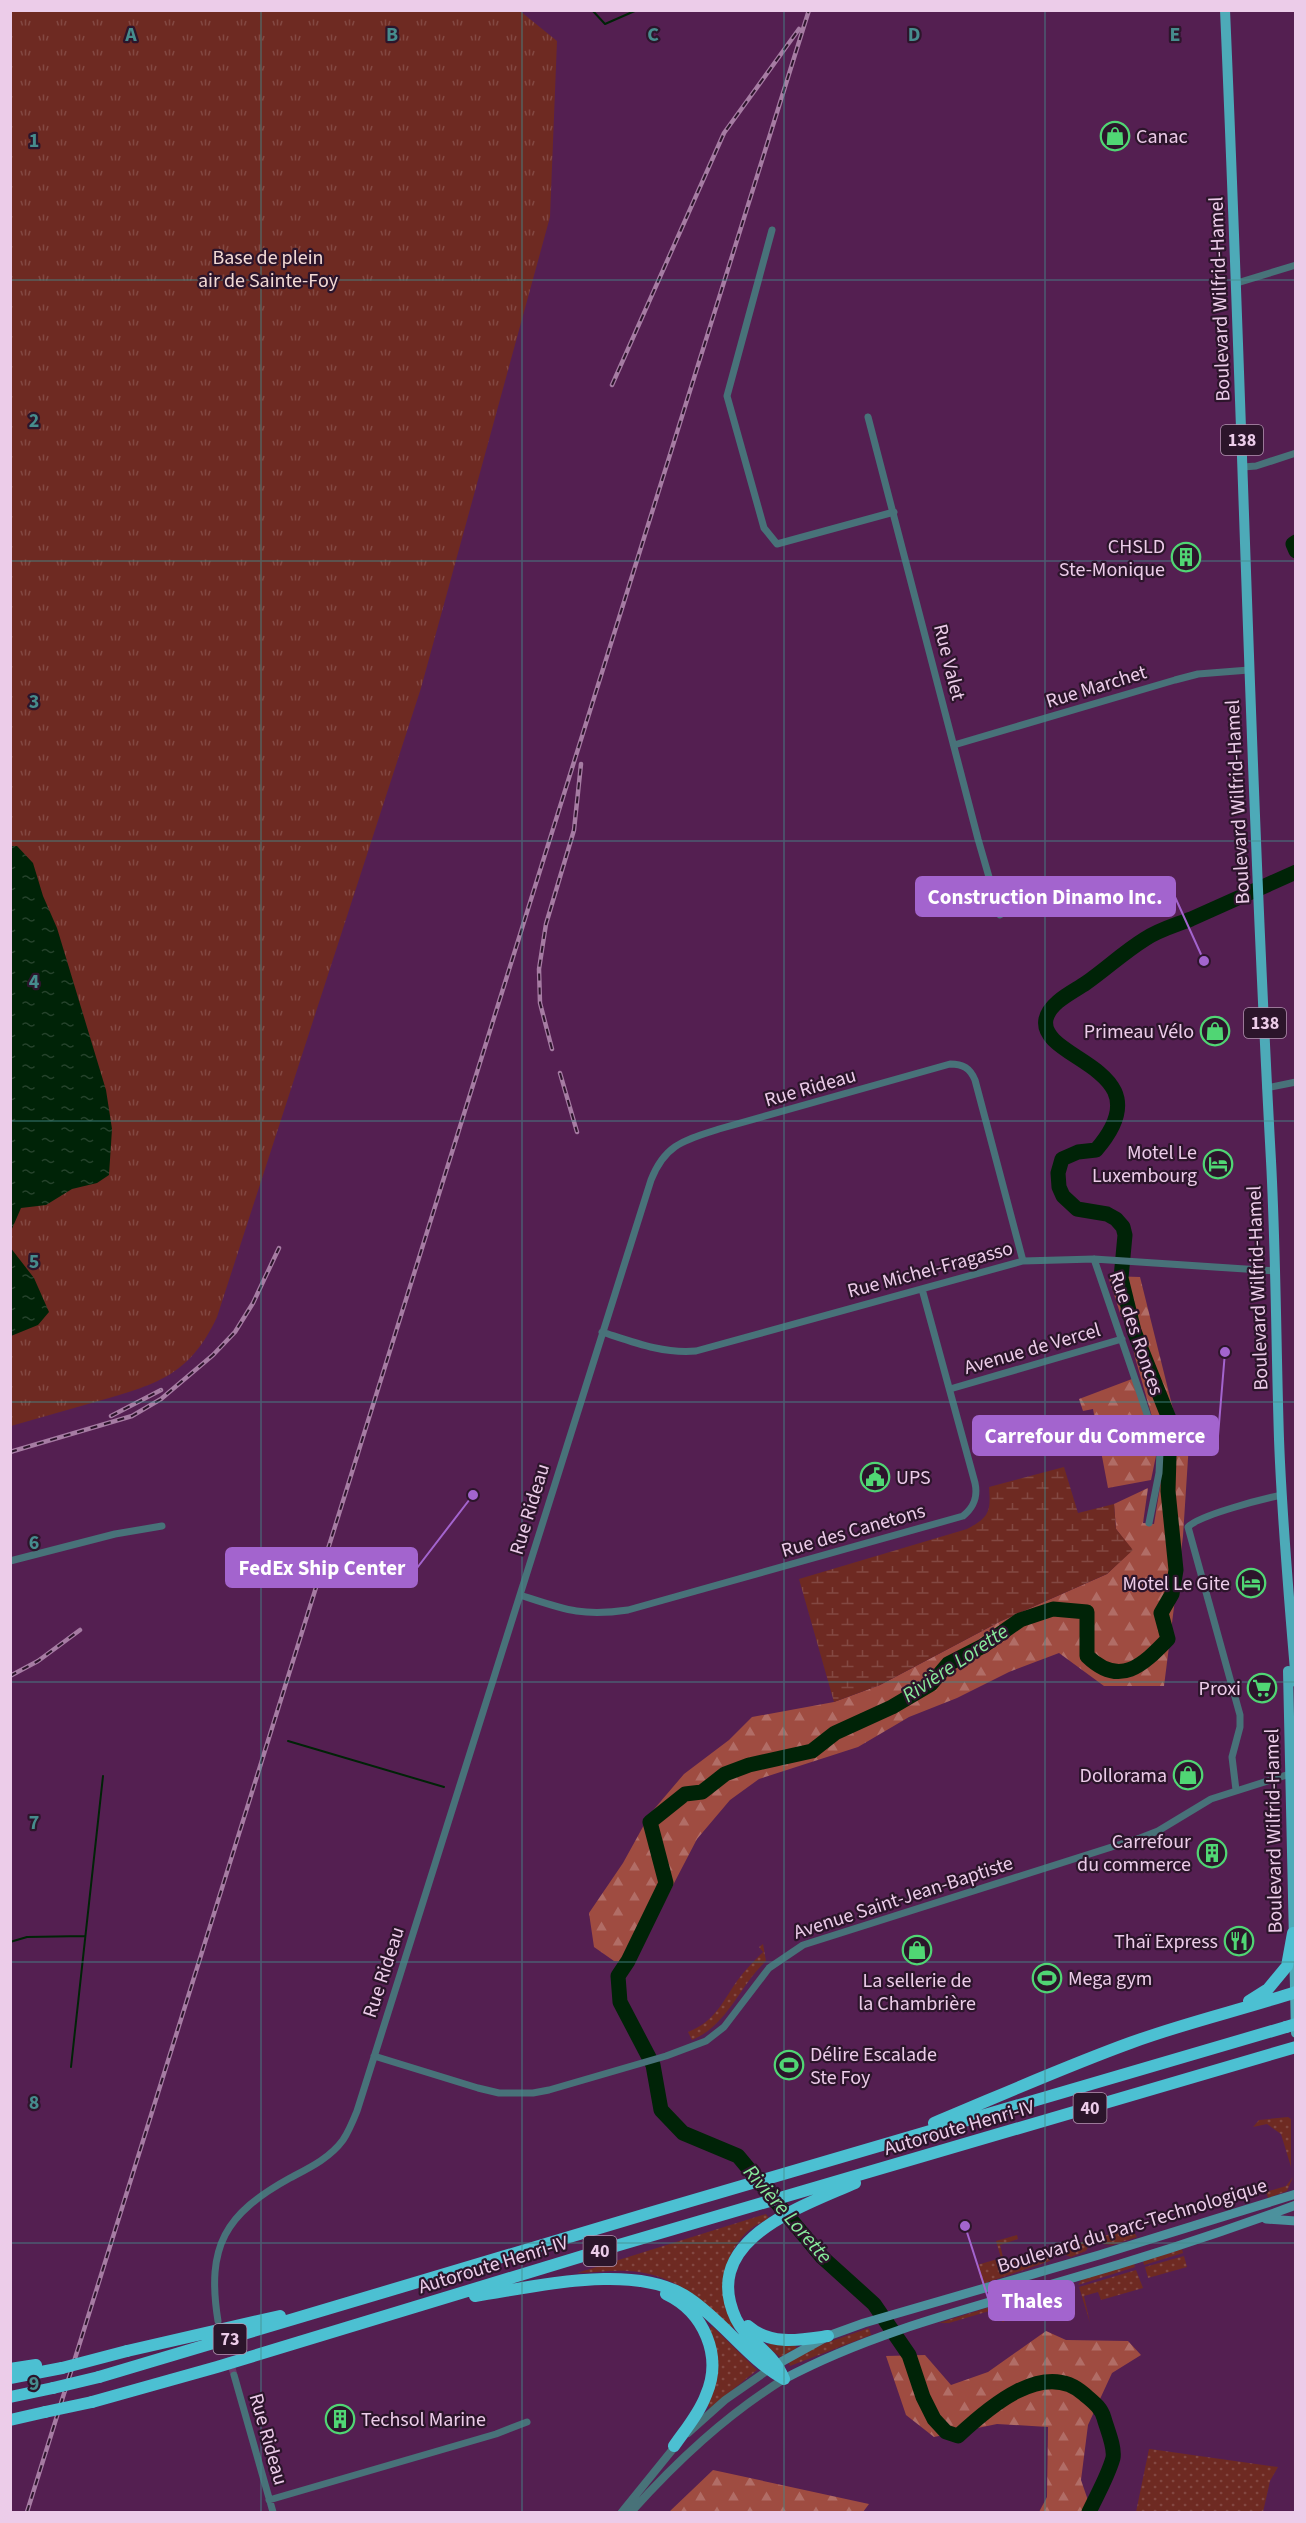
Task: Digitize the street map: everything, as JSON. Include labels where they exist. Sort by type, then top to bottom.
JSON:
[{"type":"highway","points":[[1240,2007],[1268,1989],[1286,1969],[1293,1934]]},
{"type":"highway","points":[[892,2141],[1129,2043],[1240,2007],[1280,1998],[1295,1992]]},
{"type":"highway","name":"Autoroute Henri-IV","points":[[10,2397],[99,2377],[892,2141],[1292,2028]]},
{"type":"highway","name":"Autoroute Henri-IV","points":[[12,2420],[92,2402],[1292,2048]]},
{"type":"highway","points":[[784,2379],[736,2321],[729,2285],[735,2260],[743,2247],[772,2222],[892,2167]]},
{"type":"highway","points":[[441,2300],[590,2279],[626,2279],[666,2286],[691,2299],[773,2367]]},
{"type":"highway","points":[[626,2279],[675,2298],[702,2325],[708,2338],[713,2370],[710,2384],[701,2405],[674,2446]]},
{"type":"highway","name":"40","points":[[10,2378],[360,2299]]},
{"type":"highway","points":[[733,2310],[751,2328],[768,2338],[799,2340],[828,2336]]},
{"type":"highway","points":[[10,2369],[61,2365]]},
{"type":"main road","name":"Boulevard Wilfrid-Hamel","points":[[1225,10],[1282,1495],[1296,1682]]},
{"type":"main road","name":"Boulevard Wilfrid-Hamel","points":[[1288,1592],[1295,1992],[1292,2028]]},
{"type":"main road","name":"Boulevard du Parc-Technologique","points":[[773,2367],[828,2336],[864,2323],[1296,2194]]},
{"type":"main road","name":"Boulevard du Parc-Technologique","points":[[784,2379],[807,2367],[915,2325],[1079,2276],[1296,2205]]},
{"type":"main road","name":"Boulevard du Parc-Technologique","points":[[1258,2219],[1284,2219],[1296,2222]]},
{"type":"street","points":[[772,230],[727,396],[764,528],[777,544],[894,512]]},
{"type":"street","points":[[1237,283],[1296,265]]},
{"type":"street","name":"Rue Valet","points":[[868,417],[1000,915]]},
{"type":"street","points":[[1243,467],[1256,466],[1296,453]]},
{"type":"street","name":"Rue Marchet","points":[[954,746],[1175,680],[1198,674],[1249,669]]},
{"type":"street","name":"Rue Rideau","points":[[218,2321],[213,2276],[216,2257],[228,2230],[246,2208],[260,2197],[319,2162],[342,2141],[357,2111],[602,1332],[651,1180],[656,1166],[666,1152],[684,1140],[950,1064],[965,1066],[975,1080],[1023,1261]]},
{"type":"street","points":[[1266,1088],[1296,1082]]},
{"type":"street","name":"Rue Michel-Fragasso","points":[[602,1332],[651,1348],[696,1351],[1023,1261],[1094,1259],[1274,1271]]},
{"type":"street","name":"Rue des Ronces","points":[[1094,1259],[1160,1452],[1159,1473],[1149,1523]]},
{"type":"street","name":"Rue des Canetons","points":[[520,1595],[579,1613],[602,1614],[628,1610],[963,1516],[971,1510],[977,1491],[922,1289]]},
{"type":"street","name":"Avenue de Vercel","points":[[950,1389],[1122,1339]]},
{"type":"street","points":[[1236,1790],[1232,1757],[1240,1727],[1240,1715],[1188,1527],[1192,1522],[1282,1495]]},
{"type":"street","points":[[10,1561],[115,1534],[162,1526]]},
{"type":"street","name":"Avenue Saint-Jean-Baptiste","points":[[374,2056],[478,2088],[518,2094],[549,2090],[666,2056],[706,2041],[716,2034],[734,2015],[769,1968],[803,1945],[1140,1838],[1158,1831],[1211,1799],[1292,1773]]},
{"type":"street","name":"Boulevard du Parc-Technologique","points":[[622,2512],[674,2446],[725,2400],[773,2367]]},
{"type":"street","name":"Rue Rideau","points":[[234,2375],[273,2512]]},
{"type":"street","name":"Boulevard du Parc-Technologique","points":[[631,2512],[676,2463],[718,2425],[784,2379]]},
{"type":"street","points":[[269,2500],[496,2434],[528,2422]]},
{"type":"green space","name":"Base de plein air de Sainte-Foy","points":[[11,11],[520,11],[557,41],[550,217],[421,688],[217,1317],[194,1353],[168,1376],[135,1390],[11,1426]]},
{"type":"green space","points":[[1108,1276],[1140,1277],[1182,1445],[1189,1443],[1183,1536],[1164,1686],[1104,1686],[1059,1653],[1009,1672],[957,1698],[909,1717],[858,1747],[759,1779],[730,1800],[697,1839],[633,1962],[614,1961],[594,1947],[589,1913],[623,1863],[650,1814],[684,1774],[729,1740],[752,1717],[834,1702],[880,1685],[1001,1621],[1107,1574],[1132,1550],[1116,1529],[1114,1504],[1148,1488],[1143,1523],[1154,1524],[1162,1475],[1161,1448],[1134,1354],[1133,1327],[1121,1316]]},
{"type":"green space","points":[[1132,1379],[1157,1451],[1151,1480],[1108,1488],[1093,1409],[1083,1411],[1079,1399]]},
{"type":"green space","points":[[1064,1467],[1078,1513],[1114,1504],[1116,1529],[1133,1550],[1107,1574],[1001,1621],[880,1685],[834,1702],[799,1579],[967,1529],[980,1521],[987,1513],[990,1502],[989,1487]]},
{"type":"green space","points":[[763,1944],[766,1961],[715,2025],[692,2040],[688,2032],[705,2023],[717,2011],[740,1977],[763,1952],[759,1947]]},
{"type":"green space","points":[[1288,2117],[1291,2119],[1291,2167],[1281,2134],[1267,2124],[1253,2127],[1259,2120]]},
{"type":"green space","points":[[1293,2177],[1287,2191],[1268,2198],[1266,2192],[1286,2186]]},
{"type":"green space","points":[[766,2214],[769,2218],[750,2229],[740,2240],[727,2264],[723,2282],[727,2306],[736,2326],[732,2328],[698,2298],[659,2277],[628,2271],[577,2273]]},
{"type":"green space","points":[[1132,2229],[1137,2237],[1112,2245],[1104,2244],[1099,2237]]},
{"type":"green space","points":[[1017,2235],[1018,2239],[1000,2245],[1005,2265],[1050,2251],[1050,2261],[982,2284],[977,2265],[1001,2258],[996,2241]]},
{"type":"green space","points":[[1089,2240],[1086,2251],[1071,2257],[1063,2254],[1061,2248]]},
{"type":"green space","points":[[1182,2249],[1183,2253],[1144,2265],[1143,2261]]},
{"type":"green space","points":[[1184,2256],[1187,2267],[1148,2278],[1145,2267]]},
{"type":"green space","points":[[1134,2263],[1135,2267],[1078,2285],[1082,2279]]},
{"type":"green space","points":[[1136,2270],[1143,2288],[1101,2300],[1098,2292],[1084,2296],[1090,2323],[1079,2287]]},
{"type":"green space","points":[[1066,2291],[1070,2304],[1066,2309],[1063,2303],[1041,2309],[1040,2306],[1020,2312],[1003,2322],[992,2313]]},
{"type":"green space","points":[[1032,2294],[1033,2298],[949,2323],[939,2323]]},
{"type":"green space","points":[[712,2326],[757,2370],[710,2408],[707,2404],[709,2329]]},
{"type":"green space","points":[[869,2328],[871,2335],[790,2366],[788,2361],[823,2344]]},
{"type":"green space","points":[[1046,2331],[1066,2340],[1128,2341],[1141,2355],[1112,2373],[1088,2425],[1081,2480],[1092,2512],[1039,2512],[1047,2497],[1048,2427],[997,2424],[934,2437],[906,2415],[886,2356],[925,2355],[951,2385],[988,2372]]},
{"type":"green space","points":[[771,2342],[794,2344],[797,2348],[780,2357],[767,2346]]},
{"type":"green space","points":[[1149,2449],[1278,2467],[1270,2481],[1263,2512],[1136,2512]]},
{"type":"green space","points":[[713,2470],[869,2504],[863,2512],[669,2512]]},
{"type":"water","points":[[11,846],[17,846],[33,863],[43,896],[57,928],[106,1090],[112,1129],[109,1175],[97,1183],[72,1189],[46,1205],[21,1208],[11,1231]]},
{"type":"water","points":[[10,1247],[34,1278],[49,1312],[38,1325],[11,1336]]},
{"type":"waterway","points":[[592,10],[605,24],[637,10]]},
{"type":"waterway","name":"Rivière Lorette","points":[[1296,542],[1293,544],[1296,551]]},
{"type":"waterway","name":"Rivière Lorette","points":[[1089,2512],[1113,2458],[1113,2449],[1103,2414],[1098,2407],[1068,2384],[1052,2382],[1034,2384],[1000,2401],[958,2436],[946,2432],[934,2419],[923,2397],[909,2355],[874,2304],[822,2257],[738,2156],[683,2133],[661,2110],[653,2065],[620,2002],[618,1976],[628,1961],[666,1883],[650,1822],[685,1794],[702,1792],[725,1774],[749,1765],[812,1751],[835,1733],[892,1707],[931,1684],[948,1664],[983,1646],[1020,1620],[1053,1609],[1087,1612],[1087,1656],[1099,1666],[1110,1670],[1121,1672],[1140,1664],[1168,1639],[1161,1613],[1172,1594],[1176,1570],[1168,1491],[1170,1421],[1134,1331],[1121,1278],[1125,1235],[1123,1227],[1107,1214],[1077,1209],[1063,1196],[1059,1187],[1058,1173],[1062,1159],[1078,1152],[1096,1150],[1114,1122],[1117,1100],[1109,1083],[1095,1069],[1060,1046],[1049,1033],[1046,1019],[1052,1007],[1063,998],[1150,936],[1296,872]]},
{"type":"waterway","points":[[288,1741],[444,1787]]},
{"type":"waterway","points":[[71,2067],[103,1776]]},
{"type":"waterway","points":[[10,1942],[27,1937],[85,1936]]},
{"type":"tunnel","points":[[223,2337],[234,2375]]},
{"type":"railway","points":[[27,2512],[809,10]]},
{"type":"railway","points":[[612,385],[724,133],[799,29]]},
{"type":"railway","points":[[552,1049],[540,1003],[539,969],[546,924],[574,830],[581,764]]},
{"type":"railway","points":[[560,1073],[577,1132]]},
{"type":"railway","points":[[10,1452],[132,1416],[161,1399],[213,1355],[235,1332],[253,1303],[279,1248]]},
{"type":"railway","points":[[111,1416],[161,1390]]},
{"type":"railway","points":[[10,1676],[38,1661],[80,1630]]},
{"type":"place","name":"Canac","points":[[1115,136]]},
{"type":"place","name":"CHSLD Ste-Monique","points":[[1186,557]]},
{"type":"place","name":"Construction Dinamo Inc.","points":[[1204,961]]},
{"type":"place","name":"Primeau Vélo","points":[[1215,1031]]},
{"type":"place","name":"Motel Le Luxembourg","points":[[1218,1164]]},
{"type":"place","name":"Carrefour du Commerce","points":[[1225,1352]]},
{"type":"place","name":"UPS","points":[[875,1477]]},
{"type":"place","name":"FedEx Ship Center","points":[[473,1495]]},
{"type":"place","name":"Motel Le Gite","points":[[1251,1583]]},
{"type":"place","name":"Proxi","points":[[1262,1688]]},
{"type":"place","name":"Dollorama","points":[[1188,1775]]},
{"type":"place","name":"Carrefour du commerce","points":[[1212,1853]]},
{"type":"place","name":"Thaï Express","points":[[1239,1941]]},
{"type":"place","name":"La sellerie de la Chambrière","points":[[917,1950]]},
{"type":"place","name":"Mega gym","points":[[1047,1978]]},
{"type":"place","name":"Délire Escalade Ste Foy","points":[[789,2065]]},
{"type":"place","name":"Thales","points":[[965,2226]]},
{"type":"place","name":"Techsol Marine","points":[[340,2419]]}]
